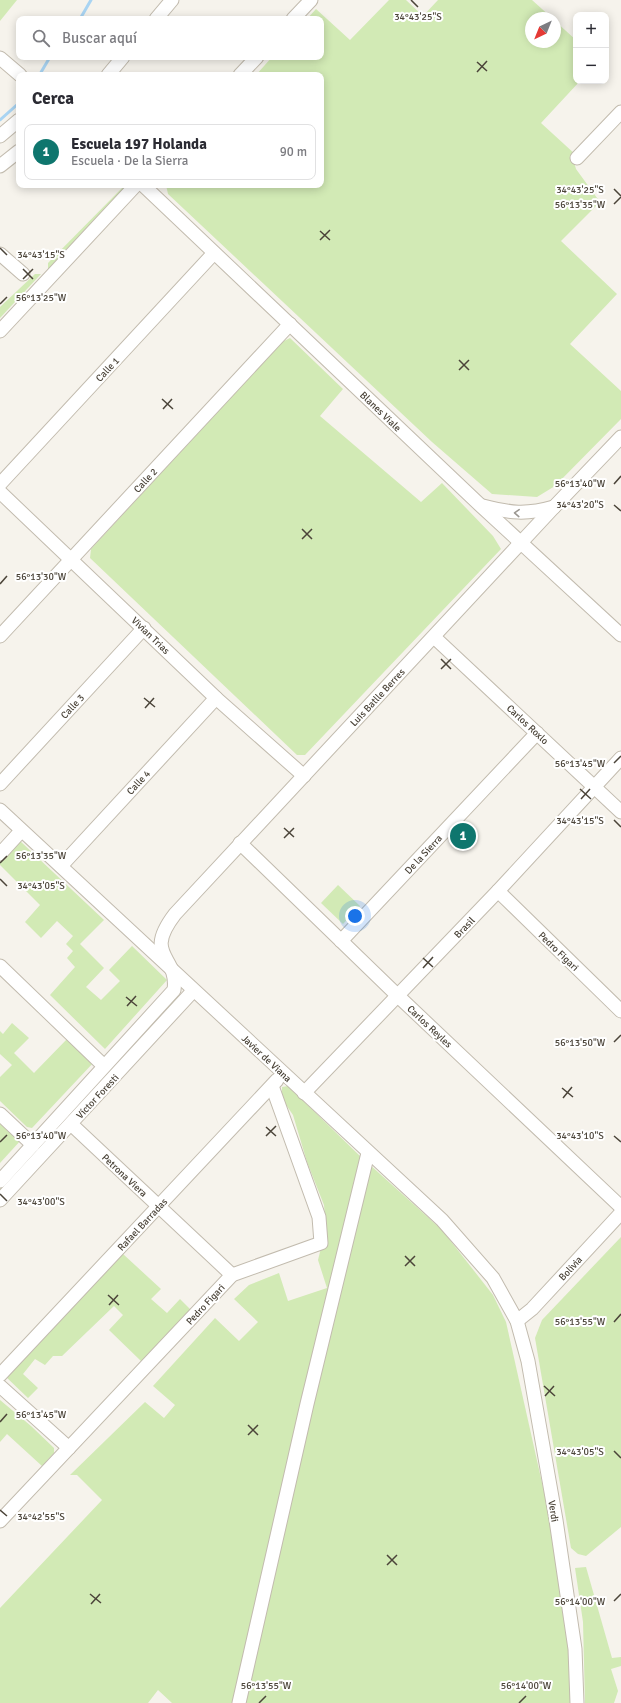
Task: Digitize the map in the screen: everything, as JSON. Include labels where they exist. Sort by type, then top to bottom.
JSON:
[{"type":"street","points":[[159,16],[172,0]]},
{"type":"street","points":[[296,16],[311,0]]},
{"type":"street","points":[[0,58],[16,72]]},
{"type":"street","points":[[110,72],[120,60]]},
{"type":"street","points":[[243,72],[254,60]]},
{"type":"street","points":[[577,158],[619,119]]},
{"type":"street","points":[[0,136],[16,123]]},
{"type":"street","points":[[0,166],[16,153]]},
{"type":"street","points":[[0,331],[133,188]]},
{"type":"street","name":"Blanes Viale","points":[[146,188],[480,505],[522,542],[621,635]]},
{"type":"street","name":"Calle 1","points":[[0,484],[214,253]]},
{"type":"street","points":[[0,254],[23,274]]},
{"type":"street","name":"Calle 2","points":[[0,636],[290,324]]},
{"type":"street","name":"Luis Batlle Berres","points":[[171,968],[162,947],[161,940],[163,933],[175,914],[621,437]]},
{"type":"street","name":"Vivian Trias","points":[[0,492],[216,698],[304,776]]},
{"type":"street","points":[[480,505],[515,513],[527,513],[554,507]]},
{"type":"street","name":"Calle 3","points":[[0,784],[144,628]]},
{"type":"street","name":"Carlos Roxlo","points":[[434,637],[621,812]]},
{"type":"street","name":"Calle 4","points":[[60,866],[216,698]]},
{"type":"street","name":"De la Sierra","points":[[341,941],[537,733]]},
{"type":"street","name":"Brasil","points":[[304,1093],[498,891],[621,758]]},
{"type":"street","name":"Javier de Viana","points":[[0,810],[171,968],[193,991],[283,1072],[368,1153],[442,1220],[475,1255],[493,1278],[517,1321]]},
{"type":"street","points":[[0,854],[22,831]]},
{"type":"street","name":"Carlos Reyles","points":[[240,844],[621,1207]]},
{"type":"street","name":"Pedro Figari","points":[[498,891],[621,1011]]},
{"type":"street","points":[[0,966],[104,1066]]},
{"type":"street","name":"Víctor Foresti","points":[[0,1181],[174,990],[175,977],[171,968]]},
{"type":"street","name":"Víctor Foresti","points":[[0,1200],[193,991]]},
{"type":"street","name":"Rafael Barradas","points":[[0,1375],[272,1086],[283,1072]]},
{"type":"street","name":"Pedro Figari","points":[[0,1521],[232,1275],[321,1242],[319,1217],[272,1086]]},
{"type":"street","points":[[0,1114],[33,1145]]},
{"type":"street","name":"Petrona Viera","points":[[71,1124],[232,1275]]},
{"type":"street","points":[[239,1703],[306,1404],[368,1153]]},
{"type":"street","name":"Bolivia","points":[[517,1321],[532,1309],[621,1213]]},
{"type":"street","name":"Verdi","points":[[517,1321],[528,1361],[556,1520],[575,1649],[577,1703]]},
{"type":"street","points":[[0,1386],[69,1448]]},
{"type":"green space","points":[[0,0],[17,0],[0,21]]},
{"type":"green space","points":[[389,0],[406,0],[423,16],[438,0],[532,0],[545,12],[525,12],[525,48],[561,48],[561,26],[573,37],[573,84],[577,84],[541,123],[576,155],[573,159],[576,169],[600,202],[561,241],[617,294],[570,344],[621,391],[621,419],[555,486],[537,497],[492,494],[432,442],[168,194],[167,188],[324,188],[324,72],[259,72],[269,60],[324,60],[324,16],[350,40]]},
{"type":"green space","points":[[316,9],[324,16],[310,16]]},
{"type":"green space","points":[[122,188],[124,188],[48,270],[48,263]]},
{"type":"green space","points":[[35,274],[41,274],[0,318],[0,307]]},
{"type":"green space","points":[[290,338],[343,389],[320,416],[421,502],[442,483],[493,536],[501,549],[305,755],[297,755],[90,558],[91,549],[282,342]]},
{"type":"green space","points":[[19,840],[104,920],[80,944],[104,968],[86,987],[101,1000],[120,981],[109,970],[132,946],[167,980],[105,1049],[50,995],[75,967],[67,958],[73,951],[66,944],[73,936],[57,921],[41,938],[25,922],[40,905],[0,865],[0,862]]},
{"type":"green space","points":[[338,885],[360,906],[343,924],[321,903]]},
{"type":"green space","points":[[182,995],[0,1195],[0,1188],[176,996]]},
{"type":"green space","points":[[12,1023],[29,1038],[14,1053],[34,1073],[68,1038],[94,1062],[32,1128],[27,1127],[0,1101],[0,1077],[12,1065],[0,1054],[0,1031],[3,1034]]},
{"type":"green space","points":[[288,1086],[361,1157],[233,1703],[172,1703],[158,1690],[148,1703],[0,1703],[0,1608],[102,1500],[77,1475],[70,1475],[145,1402],[164,1418],[175,1405],[153,1386],[215,1318],[239,1341],[258,1322],[234,1299],[249,1285],[279,1273],[288,1301],[327,1288],[318,1260],[326,1228],[324,1205],[307,1162],[293,1115],[282,1099],[282,1087]]},
{"type":"green space","points":[[0,1120],[21,1140],[0,1163]]},
{"type":"green space","points":[[369,1164],[442,1230],[493,1295],[506,1322],[575,1630],[577,1703],[243,1703]]},
{"type":"green space","points":[[621,1237],[621,1527],[586,1556],[578,1554],[571,1548],[535,1338],[542,1320]]},
{"type":"green space","points":[[123,1254],[161,1289],[151,1299],[167,1313],[180,1299],[191,1310],[142,1362],[109,1330],[123,1315],[114,1306],[62,1356],[53,1356],[45,1365],[35,1359],[23,1374],[38,1388],[28,1398],[5,1376]]},
{"type":"green space","points":[[0,1400],[54,1448],[54,1453],[42,1466],[7,1434],[0,1442]]},
{"type":"green space","points":[[586,1567],[612,1658],[621,1657],[621,1666],[611,1669],[618,1691],[614,1703],[585,1703],[583,1622],[575,1568]]},
{"type":"waterway","points":[[82,16],[91,0]]},
{"type":"waterway","points":[[41,72],[48,60]]},
{"type":"waterway","points":[[0,120],[16,106]]},
{"type":"place","name":"Escuela 197 Holanda","points":[[463,836]]}]
